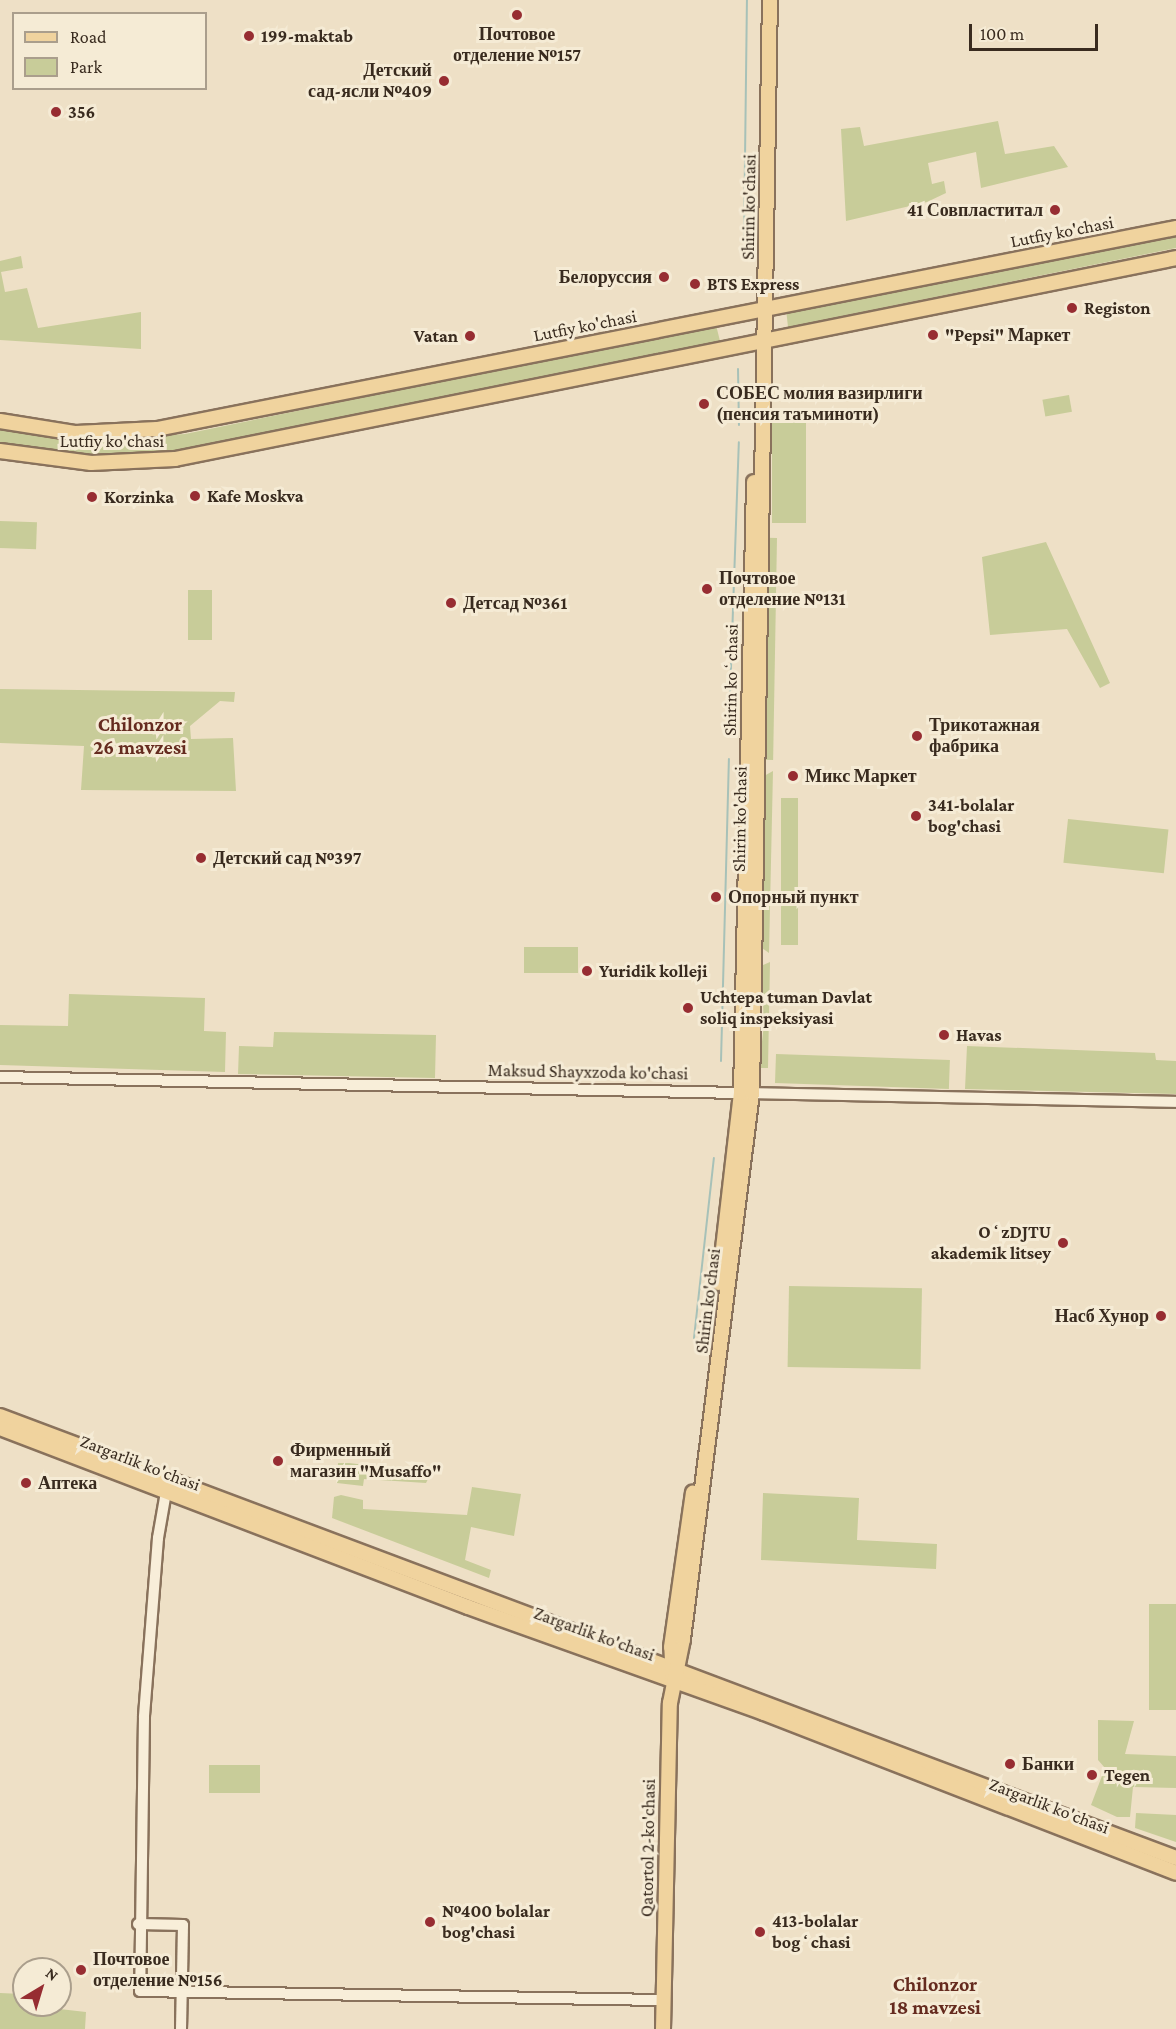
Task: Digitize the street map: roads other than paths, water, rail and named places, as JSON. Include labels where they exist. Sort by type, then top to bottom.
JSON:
[{"type":"main road","name":"Shirin ko'chasi","points":[[673,1672],[746,1093],[761,339],[761,0]]},
{"type":"main road","name":"Shirin ko'chasi","points":[[761,308],[770,0]]},
{"type":"main road","name":"Lutfiy ko'chasi","points":[[0,421],[93,434],[157,429],[761,308],[1176,228]]},
{"type":"main road","name":"Lutfiy ko'chasi","points":[[0,451],[90,463],[175,459],[761,339],[1176,258]]},
{"type":"main road","name":"Zargarlik ko'chasi","points":[[0,1416],[673,1672],[1176,1858]]},
{"type":"main road","name":"Zargarlik ko'chasi","points":[[0,1428],[166,1492],[673,1672],[1176,1873]]},
{"type":"main road","name":"Qatortol 2-ko'chasi","points":[[663,2029],[668,1727],[673,1672]]},
{"type":"street","name":"Maksud Shayxzoda ko'chasi","points":[[0,1077],[1176,1102]]},
{"type":"street","points":[[166,1492],[158,1539],[144,1718],[138,1924],[140,1991],[182,1994],[663,2000]]},
{"type":"street","points":[[138,1924],[183,1925],[181,2029]]},
{"type":"waterway","points":[[744,241],[747,0]]},
{"type":"waterway","points":[[738,369],[739,425]]},
{"type":"waterway","points":[[729,724],[739,442]]},
{"type":"waterway","points":[[721,1061],[729,759]]},
{"type":"waterway","points":[[694,1338],[714,1158]]},
{"type":"place","name":"Почтовое отделение №157","points":[[517,15]]},
{"type":"place","name":"199-maktab","points":[[249,36]]},
{"type":"place","name":"Детский сад-ясли №409","points":[[444,81]]},
{"type":"place","name":"356","points":[[56,112]]},
{"type":"place","name":"41 Совпластитал","points":[[1055,210]]},
{"type":"place","name":"Белоруссия","points":[[664,277]]},
{"type":"place","name":"BTS Express","points":[[695,284]]},
{"type":"place","name":"Registon","points":[[1072,308]]},
{"type":"place","name":"\"Pepsi\" Маркет","points":[[933,335]]},
{"type":"place","name":"Vatan","points":[[470,336]]},
{"type":"place","name":"СОБЕС молия вазирлиги (пенсия таъминоти)","points":[[704,404]]},
{"type":"place","name":"Kafe Moskva","points":[[195,496]]},
{"type":"place","name":"Korzinka","points":[[92,497]]},
{"type":"place","name":"Почтовое отделение №131","points":[[707,589]]},
{"type":"place","name":"Детсад №361","points":[[451,603]]},
{"type":"place","name":"Трикотажная фабрика","points":[[917,736]]},
{"type":"place","name":"Микс Маркет","points":[[793,776]]},
{"type":"place","name":"341-bolalar bog'chasi","points":[[916,816]]},
{"type":"place","name":"Детский сад №397","points":[[201,858]]},
{"type":"place","name":"Опорный пункт","points":[[716,897]]},
{"type":"place","name":"Yuridik kolleji","points":[[587,971]]},
{"type":"place","name":"Uchtepa tuman Davlat soliq inspeksiyasi","points":[[688,1008]]},
{"type":"place","name":"Havas","points":[[944,1035]]},
{"type":"place","name":"OʻzDJTU akademik litsey","points":[[1063,1243]]},
{"type":"place","name":"Насб Хунор","points":[[1161,1316]]},
{"type":"place","name":"Фирменный магазин \"Musaffo\"","points":[[278,1461]]},
{"type":"place","name":"Аптека","points":[[26,1483]]},
{"type":"place","name":"Банки","points":[[1010,1764]]},
{"type":"place","name":"Tegen","points":[[1092,1775]]},
{"type":"place","name":"№400 bolalar bog'chasi","points":[[430,1922]]},
{"type":"place","name":"413-bolalar bogʻchasi","points":[[760,1932]]},
{"type":"place","name":"Почтовое отделение №156","points":[[81,1970]]},
{"type":"district","name":"Chilonzor 26 mavzesi","points":[[140,736]]},
{"type":"district","name":"Chilonzor 18 mavzesi","points":[[935,1996]]}]
